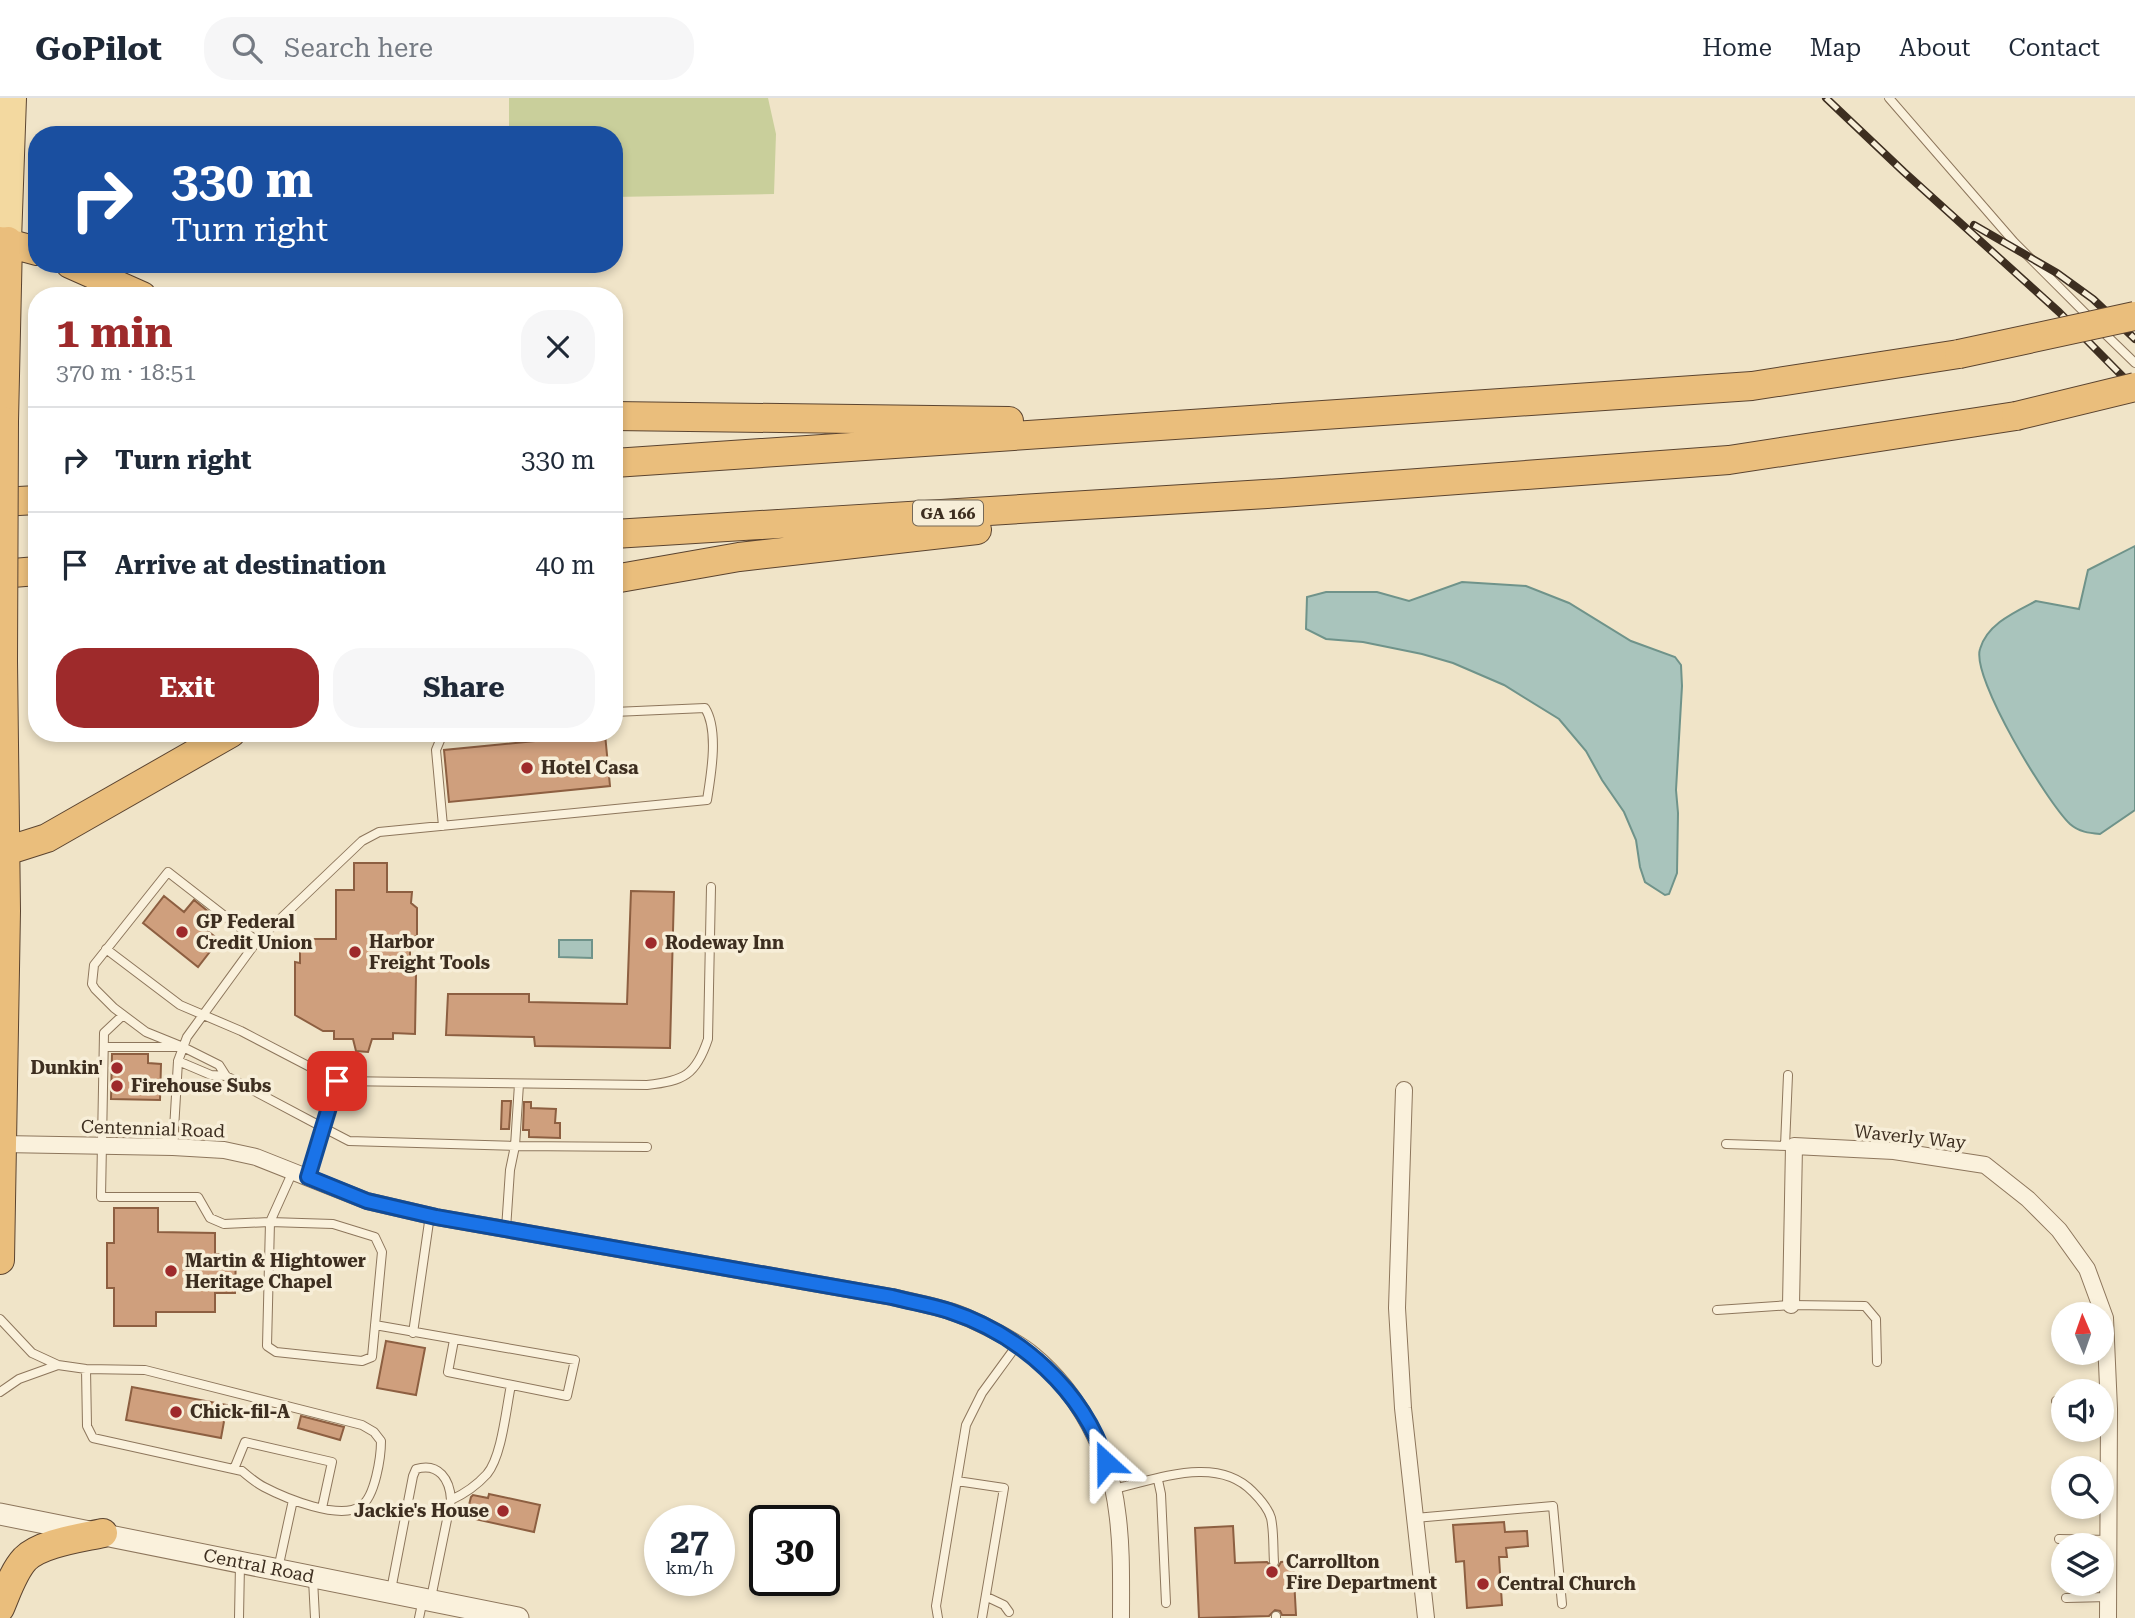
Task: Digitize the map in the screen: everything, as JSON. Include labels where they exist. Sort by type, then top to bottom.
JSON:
[{"type":"highway","points":[[0,1261],[4,241],[28,248]]},
{"type":"highway","points":[[90,273],[121,287]]},
{"type":"highway","points":[[623,462],[1752,387],[1959,354],[2135,317]]},
{"type":"highway","points":[[623,577],[738,557],[954,532],[1168,516],[1282,493],[1729,460],[2016,416],[2135,387]]},
{"type":"highway","points":[[623,416],[980,420],[1127,428]]},
{"type":"highway","name":"GA 166","points":[[623,533],[1282,493]]},
{"type":"highway","points":[[0,502],[28,500]]},
{"type":"highway","points":[[0,573],[28,571]]},
{"type":"highway","points":[[3,852],[47,838],[215,742]]},
{"type":"highway","points":[[0,1608],[25,1559],[39,1549],[103,1533]]},
{"type":"main road","points":[[4,241],[13,98]]},
{"type":"street","points":[[1404,1090],[1397,1308],[1403,1408],[1426,1618]]},
{"type":"street","name":"Centennial Road","points":[[2,1144],[224,1150],[256,1157],[367,1201],[430,1215],[892,1297],[950,1311],[988,1328],[1033,1354],[1068,1392],[1101,1448],[1118,1511],[1122,1618]]},
{"type":"street","points":[[1790,1146],[1791,1305]]},
{"type":"street","name":"Waverly Way","points":[[1790,1146],[1894,1152],[1985,1165],[2028,1199],[2059,1230],[2087,1269],[2105,1318],[2105,1379]]},
{"type":"street","name":"Waverly Way","points":[[2106,1442],[2109,1533]]},
{"type":"street","name":"Central Road","points":[[0,1514],[390,1593],[424,1606],[518,1618]]},
{"type":"street","name":"Waverly Way","points":[[2108,1597],[2108,1618]]},
{"type":"lane","points":[[1889,98],[2014,242],[2135,363]]},
{"type":"lane","points":[[173,1147],[178,1061],[201,1015],[257,941],[362,841],[379,832],[707,800],[714,758],[709,714],[705,708],[623,712]]},
{"type":"lane","points":[[439,742],[436,750],[443,826]]},
{"type":"lane","points":[[226,1076],[219,1065],[146,1032],[122,1015],[92,984],[94,965],[168,872],[257,941]]},
{"type":"lane","points":[[106,949],[180,1005],[241,1031],[337,1081],[647,1085],[663,1083],[693,1071],[702,1058],[708,1040],[711,887]]},
{"type":"lane","points":[[122,1015],[104,1033],[101,1198],[198,1197],[210,1218],[224,1224],[270,1222],[333,1224],[375,1237],[382,1252],[372,1357],[362,1361],[276,1352],[267,1346],[270,1222],[300,1174],[324,1128],[337,1081]]},
{"type":"lane","points":[[104,1046],[183,1047]]},
{"type":"lane","points":[[178,1061],[211,1075],[226,1076],[349,1141],[647,1147]]},
{"type":"lane","points":[[1726,1144],[1790,1146],[1788,1075]]},
{"type":"lane","points":[[506,1229],[519,1084]]},
{"type":"lane","points":[[413,1333],[430,1215]]},
{"type":"lane","points":[[1717,1310],[1791,1305],[1865,1306],[1876,1320],[1877,1362]]},
{"type":"lane","points":[[0,1319],[32,1353],[58,1365],[86,1369],[145,1370],[362,1425],[382,1441],[371,1495],[364,1505],[353,1511],[338,1512],[293,1500],[261,1486],[242,1471],[93,1438],[87,1426],[86,1369]]},
{"type":"lane","points":[[375,1325],[575,1360],[566,1396],[448,1372],[454,1340]]},
{"type":"lane","points":[[938,1618],[936,1606],[966,1425],[982,1393],[1017,1345]]},
{"type":"lane","points":[[0,1392],[19,1379],[58,1365]]},
{"type":"lane","points":[[451,1500],[465,1493],[487,1474],[495,1460],[511,1385]]},
{"type":"lane","points":[[234,1469],[245,1442],[332,1462],[322,1508]]},
{"type":"lane","points":[[390,1593],[416,1469],[435,1469],[445,1476],[450,1486],[451,1500],[424,1606]]},
{"type":"lane","points":[[1113,1489],[1208,1471],[1227,1475],[1246,1484],[1261,1501],[1270,1517],[1273,1562]]},
{"type":"lane","points":[[1158,1480],[1166,1603]]},
{"type":"lane","points":[[957,1481],[1004,1488],[982,1618]]},
{"type":"lane","points":[[277,1571],[293,1500]]},
{"type":"lane","points":[[1415,1518],[1553,1506],[1562,1604]]},
{"type":"lane","points":[[239,1618],[240,1564]]},
{"type":"lane","points":[[313,1578],[315,1618]]},
{"type":"lane","points":[[986,1597],[1004,1605],[1009,1612]]},
{"type":"lane","points":[[2066,1598],[2108,1597]]},
{"type":"green space","points":[[509,98],[768,98],[776,134],[774,194],[623,197],[623,126],[509,126]]},
{"type":"water","points":[[2135,546],[2135,810],[2100,834],[2092,833],[2070,824],[2029,767],[1987,685],[1980,664],[1980,649],[1995,626],[2036,601],[2079,609],[2088,570]]},
{"type":"water","points":[[1462,582],[1526,586],[1569,603],[1631,641],[1675,657],[1681,665],[1676,790],[1677,873],[1669,894],[1665,895],[1645,882],[1636,840],[1624,812],[1586,751],[1559,719],[1504,685],[1453,663],[1363,642],[1326,639],[1306,629],[1307,597],[1326,592],[1377,592],[1409,601]]},
{"type":"water","points":[[559,940],[592,940],[592,958],[559,957]]},
{"type":"building","name":"Hotel Casa","points":[[524,742],[606,742],[610,786],[449,802],[444,750]]},
{"type":"building","name":"Harbor Freight Tools","points":[[354,863],[387,863],[387,892],[412,892],[411,903],[417,908],[417,935],[410,941],[410,967],[416,975],[415,1034],[393,1033],[393,1039],[372,1039],[368,1052],[356,1051],[353,1039],[334,1039],[334,1031],[323,1031],[295,1015],[295,962],[300,963],[300,939],[336,939],[336,890],[354,890]]},
{"type":"building","name":"Rodeway Inn","points":[[631,891],[674,892],[670,1048],[535,1046],[534,1037],[446,1035],[448,994],[529,994],[529,1002],[627,1004]]},
{"type":"building","name":"GP Federal Credit Union","points":[[164,896],[184,912],[194,900],[210,913],[200,925],[219,940],[198,967],[143,923]]},
{"type":"building","points":[[112,1054],[148,1054],[148,1063],[161,1064],[160,1100],[111,1099]]},
{"type":"building","points":[[502,1101],[511,1101],[509,1129],[501,1129]]},
{"type":"building","points":[[524,1102],[531,1102],[531,1108],[556,1109],[555,1123],[560,1123],[560,1138],[529,1137],[529,1130],[523,1130]]},
{"type":"building","name":"Martin & Hightower Heritage Chapel","points":[[114,1208],[158,1208],[158,1232],[215,1233],[215,1254],[236,1254],[235,1293],[215,1293],[215,1312],[156,1312],[156,1326],[114,1326],[114,1288],[107,1288],[107,1243],[114,1243]]},
{"type":"building","points":[[386,1341],[425,1348],[416,1395],[377,1388]]},
{"type":"building","name":"Chick-fil-A","points":[[132,1387],[227,1405],[221,1438],[126,1420]]},
{"type":"building","points":[[301,1416],[344,1427],[340,1440],[298,1428]]},
{"type":"building","name":"Jackie's House","points":[[489,1494],[540,1505],[534,1532],[466,1517],[473,1495],[488,1498]]},
{"type":"building","name":"Central Church","points":[[1504,1522],[1505,1532],[1527,1531],[1528,1546],[1506,1548],[1507,1557],[1499,1557],[1502,1605],[1467,1608],[1464,1561],[1456,1562],[1453,1525]]},
{"type":"building","name":"Carrollton Fire Department","points":[[1233,1526],[1235,1563],[1267,1562],[1274,1569],[1281,1562],[1293,1561],[1296,1615],[1282,1615],[1275,1610],[1269,1616],[1199,1618],[1195,1528]]},
{"type":"railway","points":[[1826,98],[2059,312],[2135,389]]},
{"type":"railway","points":[[1974,225],[2057,273],[2093,299],[2135,339]]},
{"type":"place","name":"Hotel Casa","points":[[527,768]]},
{"type":"place","name":"GP Federal Credit Union","points":[[182,932]]},
{"type":"place","name":"Rodeway Inn","points":[[651,943]]},
{"type":"place","name":"Harbor Freight Tools","points":[[355,952]]},
{"type":"place","name":"Dunkin'","points":[[117,1068]]},
{"type":"place","name":"Firehouse Subs","points":[[117,1086]]},
{"type":"place","name":"Martin & Hightower Heritage Chapel","points":[[171,1271]]},
{"type":"place","name":"Chick-fil-A","points":[[176,1412]]},
{"type":"place","name":"Jackie's House","points":[[503,1511]]},
{"type":"place","name":"Carrollton Fire Department","points":[[1272,1572]]},
{"type":"place","name":"Central Church","points":[[1483,1584]]},
{"type":"route","points":[[337,1081],[308,1177],[367,1201],[436,1217],[892,1297],[950,1311],[988,1328],[1033,1354],[1068,1392],[1089,1425],[1106,1462]]}]
